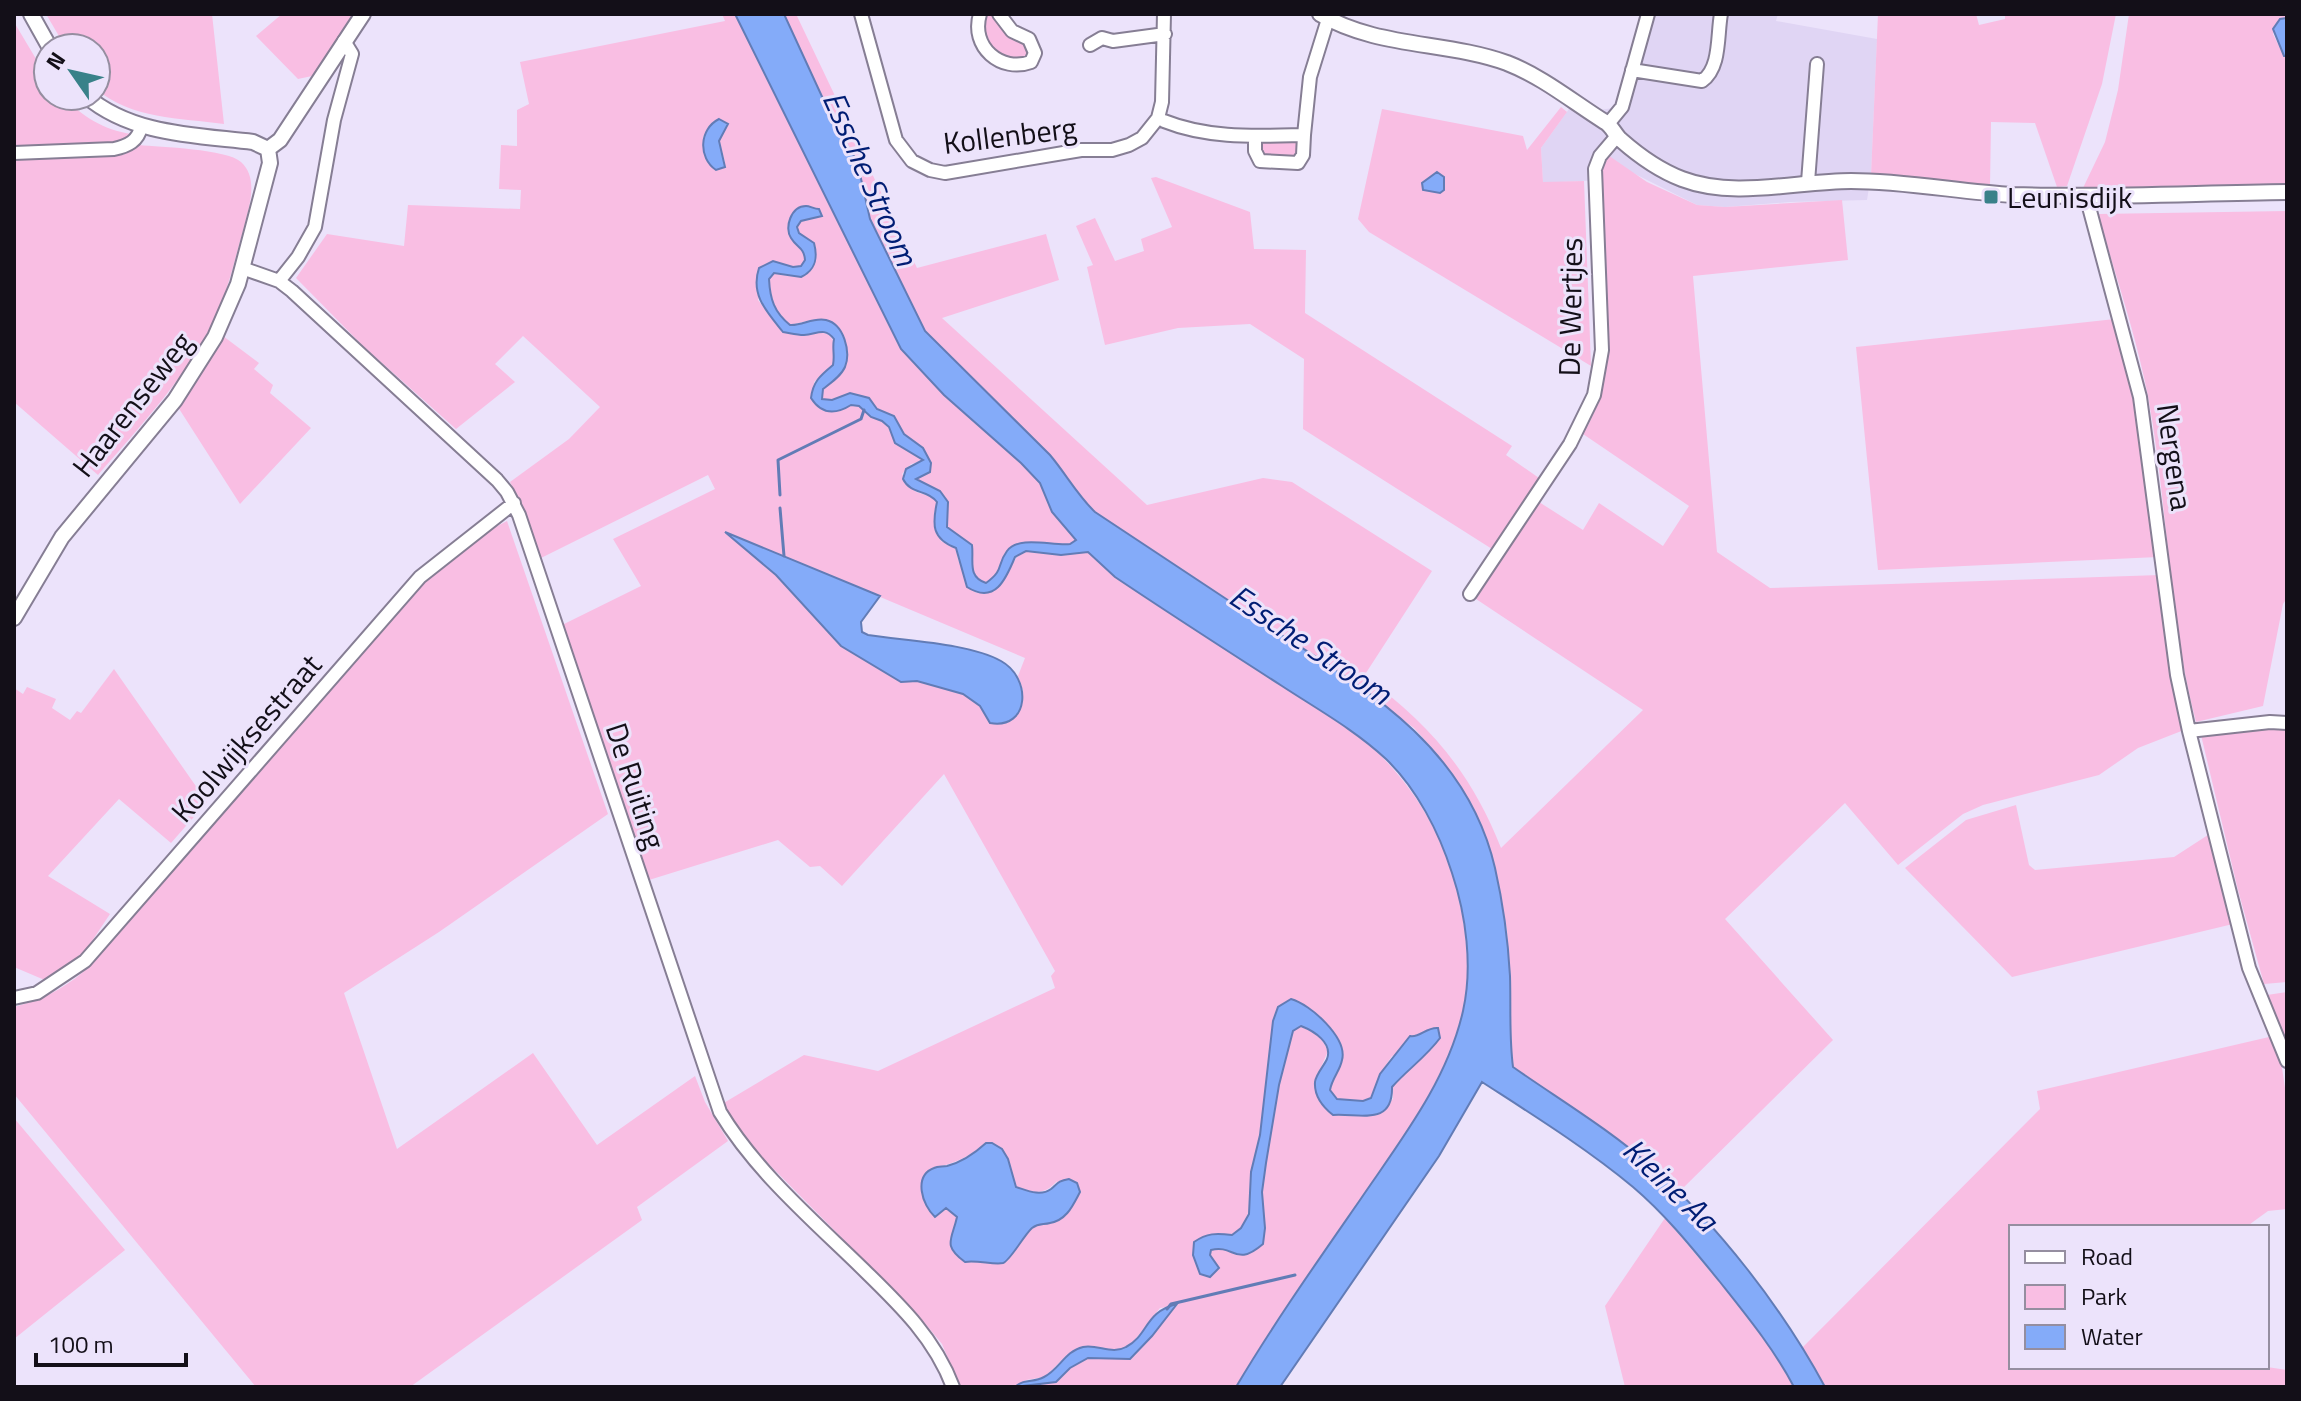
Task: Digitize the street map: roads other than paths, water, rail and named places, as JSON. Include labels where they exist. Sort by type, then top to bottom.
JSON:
[{"type":"street","points":[[31,14],[41,32]]},
{"type":"street","points":[[110,112],[141,127],[253,142],[268,149],[280,140],[363,14]]},
{"type":"street","name":"Kollenberg","points":[[861,14],[896,140],[912,161],[945,173],[1081,150],[1112,150],[1142,138],[1152,128],[1161,111],[1164,14]]},
{"type":"street","points":[[980,14],[977,23],[979,38],[991,55],[1007,65],[1019,67],[1031,62],[1035,53],[1032,43],[1012,31],[999,14]]},
{"type":"street","points":[[1608,124],[1622,107],[1648,14]]},
{"type":"street","points":[[1632,70],[1702,81],[1710,75],[1714,66],[1721,14]]},
{"type":"street","points":[[1255,136],[1255,151],[1260,161],[1298,163],[1303,155],[1310,77],[1324,16],[1380,37],[1506,63],[1541,79],[1590,115],[1608,124],[1617,136],[1672,175],[1703,185],[1746,187],[1867,181],[2010,194],[2287,192]]},
{"type":"street","points":[[1090,45],[1102,38],[1113,41],[1165,34]]},
{"type":"street","points":[[279,281],[310,238],[317,219],[334,120],[352,54],[344,41]]},
{"type":"street","points":[[1808,182],[1817,64]]},
{"type":"street","points":[[1164,121],[1205,133],[1304,135]]},
{"type":"street","points":[[14,153],[114,149],[127,146],[139,135],[141,127]]},
{"type":"street","name":"De Wertjes","points":[[1470,594],[1575,436],[1594,395],[1602,350],[1595,169],[1600,156],[1617,136]]},
{"type":"street","name":"Haarenseweg","points":[[14,618],[72,523],[175,400],[221,326],[242,268],[270,163],[268,149]]},
{"type":"street","name":"Nergena","points":[[2088,195],[2140,397],[2177,675],[2189,731],[2249,968],[2287,1061]]},
{"type":"street","name":"De Ruiting","points":[[242,268],[279,281],[497,480],[514,503],[720,1112],[751,1157],[916,1323],[942,1360],[953,1387]]},
{"type":"street","name":"Koolwijksestraat","points":[[14,998],[37,993],[85,961],[420,577],[514,503]]},
{"type":"street","points":[[2189,731],[2287,723]]},
{"type":"water","points":[[735,14],[784,14],[836,127],[857,161],[870,219],[925,331],[1050,455],[1089,506],[1369,693],[1434,751],[1460,785],[1481,824],[1495,868],[1508,949],[1513,1067],[1619,1140],[1677,1190],[1748,1270],[1790,1328],[1825,1387],[1794,1387],[1769,1346],[1720,1282],[1668,1221],[1633,1187],[1578,1145],[1482,1082],[1439,1156],[1280,1387],[1236,1387],[1296,1293],[1406,1133],[1434,1086],[1456,1037],[1466,994],[1468,959],[1461,906],[1447,858],[1417,797],[1374,748],[1336,720],[1115,577],[1088,552],[1061,555],[1026,551],[1015,557],[1008,574],[992,591],[977,592],[967,587],[956,548],[938,536],[934,518],[937,502],[929,495],[910,488],[903,479],[906,469],[923,460],[895,443],[889,427],[859,406],[829,411],[815,403],[811,398],[814,387],[821,375],[833,365],[834,339],[823,332],[804,335],[783,332],[758,295],[759,268],[773,261],[801,266],[805,260],[788,229],[790,218],[801,207],[819,209],[822,216],[801,221],[797,227],[799,233],[814,243],[815,263],[801,277],[774,273],[769,279],[777,310],[790,325],[826,320],[842,333],[847,361],[838,376],[823,389],[822,399],[832,400],[850,393],[869,398],[877,409],[894,416],[904,434],[923,448],[931,463],[930,472],[916,479],[940,491],[948,502],[947,527],[972,545],[974,573],[980,580],[986,583],[996,574],[1007,551],[1019,543],[1070,544],[1076,540],[1052,512],[1040,483],[944,395],[901,349]]},
{"type":"water","points":[[2287,18],[2287,56],[2284,56],[2273,29],[2280,19]]},
{"type":"water","points":[[719,119],[728,124],[719,141],[725,167],[716,170],[706,158],[703,144],[708,130]]},
{"type":"water","points":[[1437,172],[1444,177],[1444,190],[1440,193],[1423,190],[1422,183]]},
{"type":"water","points":[[725,532],[880,596],[861,622],[862,632],[868,635],[955,646],[1001,661],[1011,669],[1022,690],[1019,711],[1013,719],[990,723],[980,706],[963,694],[917,681],[901,682],[841,646],[776,575]]},
{"type":"water","points":[[1291,999],[1326,1023],[1339,1042],[1342,1060],[1330,1090],[1337,1099],[1363,1101],[1371,1098],[1380,1074],[1410,1036],[1438,1028],[1440,1038],[1392,1087],[1391,1100],[1381,1113],[1333,1115],[1320,1101],[1315,1087],[1317,1076],[1327,1059],[1325,1043],[1317,1034],[1301,1026],[1293,1031],[1279,1085],[1266,1163],[1262,1192],[1263,1244],[1241,1255],[1211,1250],[1210,1255],[1219,1268],[1210,1277],[1200,1274],[1193,1255],[1194,1242],[1212,1234],[1232,1235],[1241,1228],[1249,1214],[1251,1172],[1260,1135],[1273,1021],[1278,1007]]},
{"type":"water","points":[[986,1143],[1002,1149],[1016,1187],[1042,1192],[1069,1179],[1077,1183],[1080,1192],[1065,1215],[1032,1228],[1003,1263],[965,1262],[958,1256],[950,1242],[957,1217],[946,1208],[935,1217],[926,1205],[922,1191],[923,1177],[927,1172],[963,1160]]},
{"type":"water","points":[[1177,1304],[1130,1359],[1088,1358],[1070,1368],[1056,1382],[1015,1387],[1049,1374],[1077,1349],[1089,1346],[1115,1350],[1126,1347],[1158,1312]]},
{"type":"waterway","points":[[780,495],[778,460],[861,419],[864,410]]},
{"type":"waterway","points":[[780,508],[784,556]]},
{"type":"waterway","points":[[1167,1309],[1171,1304],[1295,1275]]},
{"type":"place","name":"Leunisdijk","points":[[1991,197]]},
{"type":"water label","name":"Essche Stroom","points":[[871,178]]},
{"type":"water label","name":"Essche Stroom","points":[[1311,644]]},
{"type":"water label","name":"Kleine Aa","points":[[1671,1184]]}]
